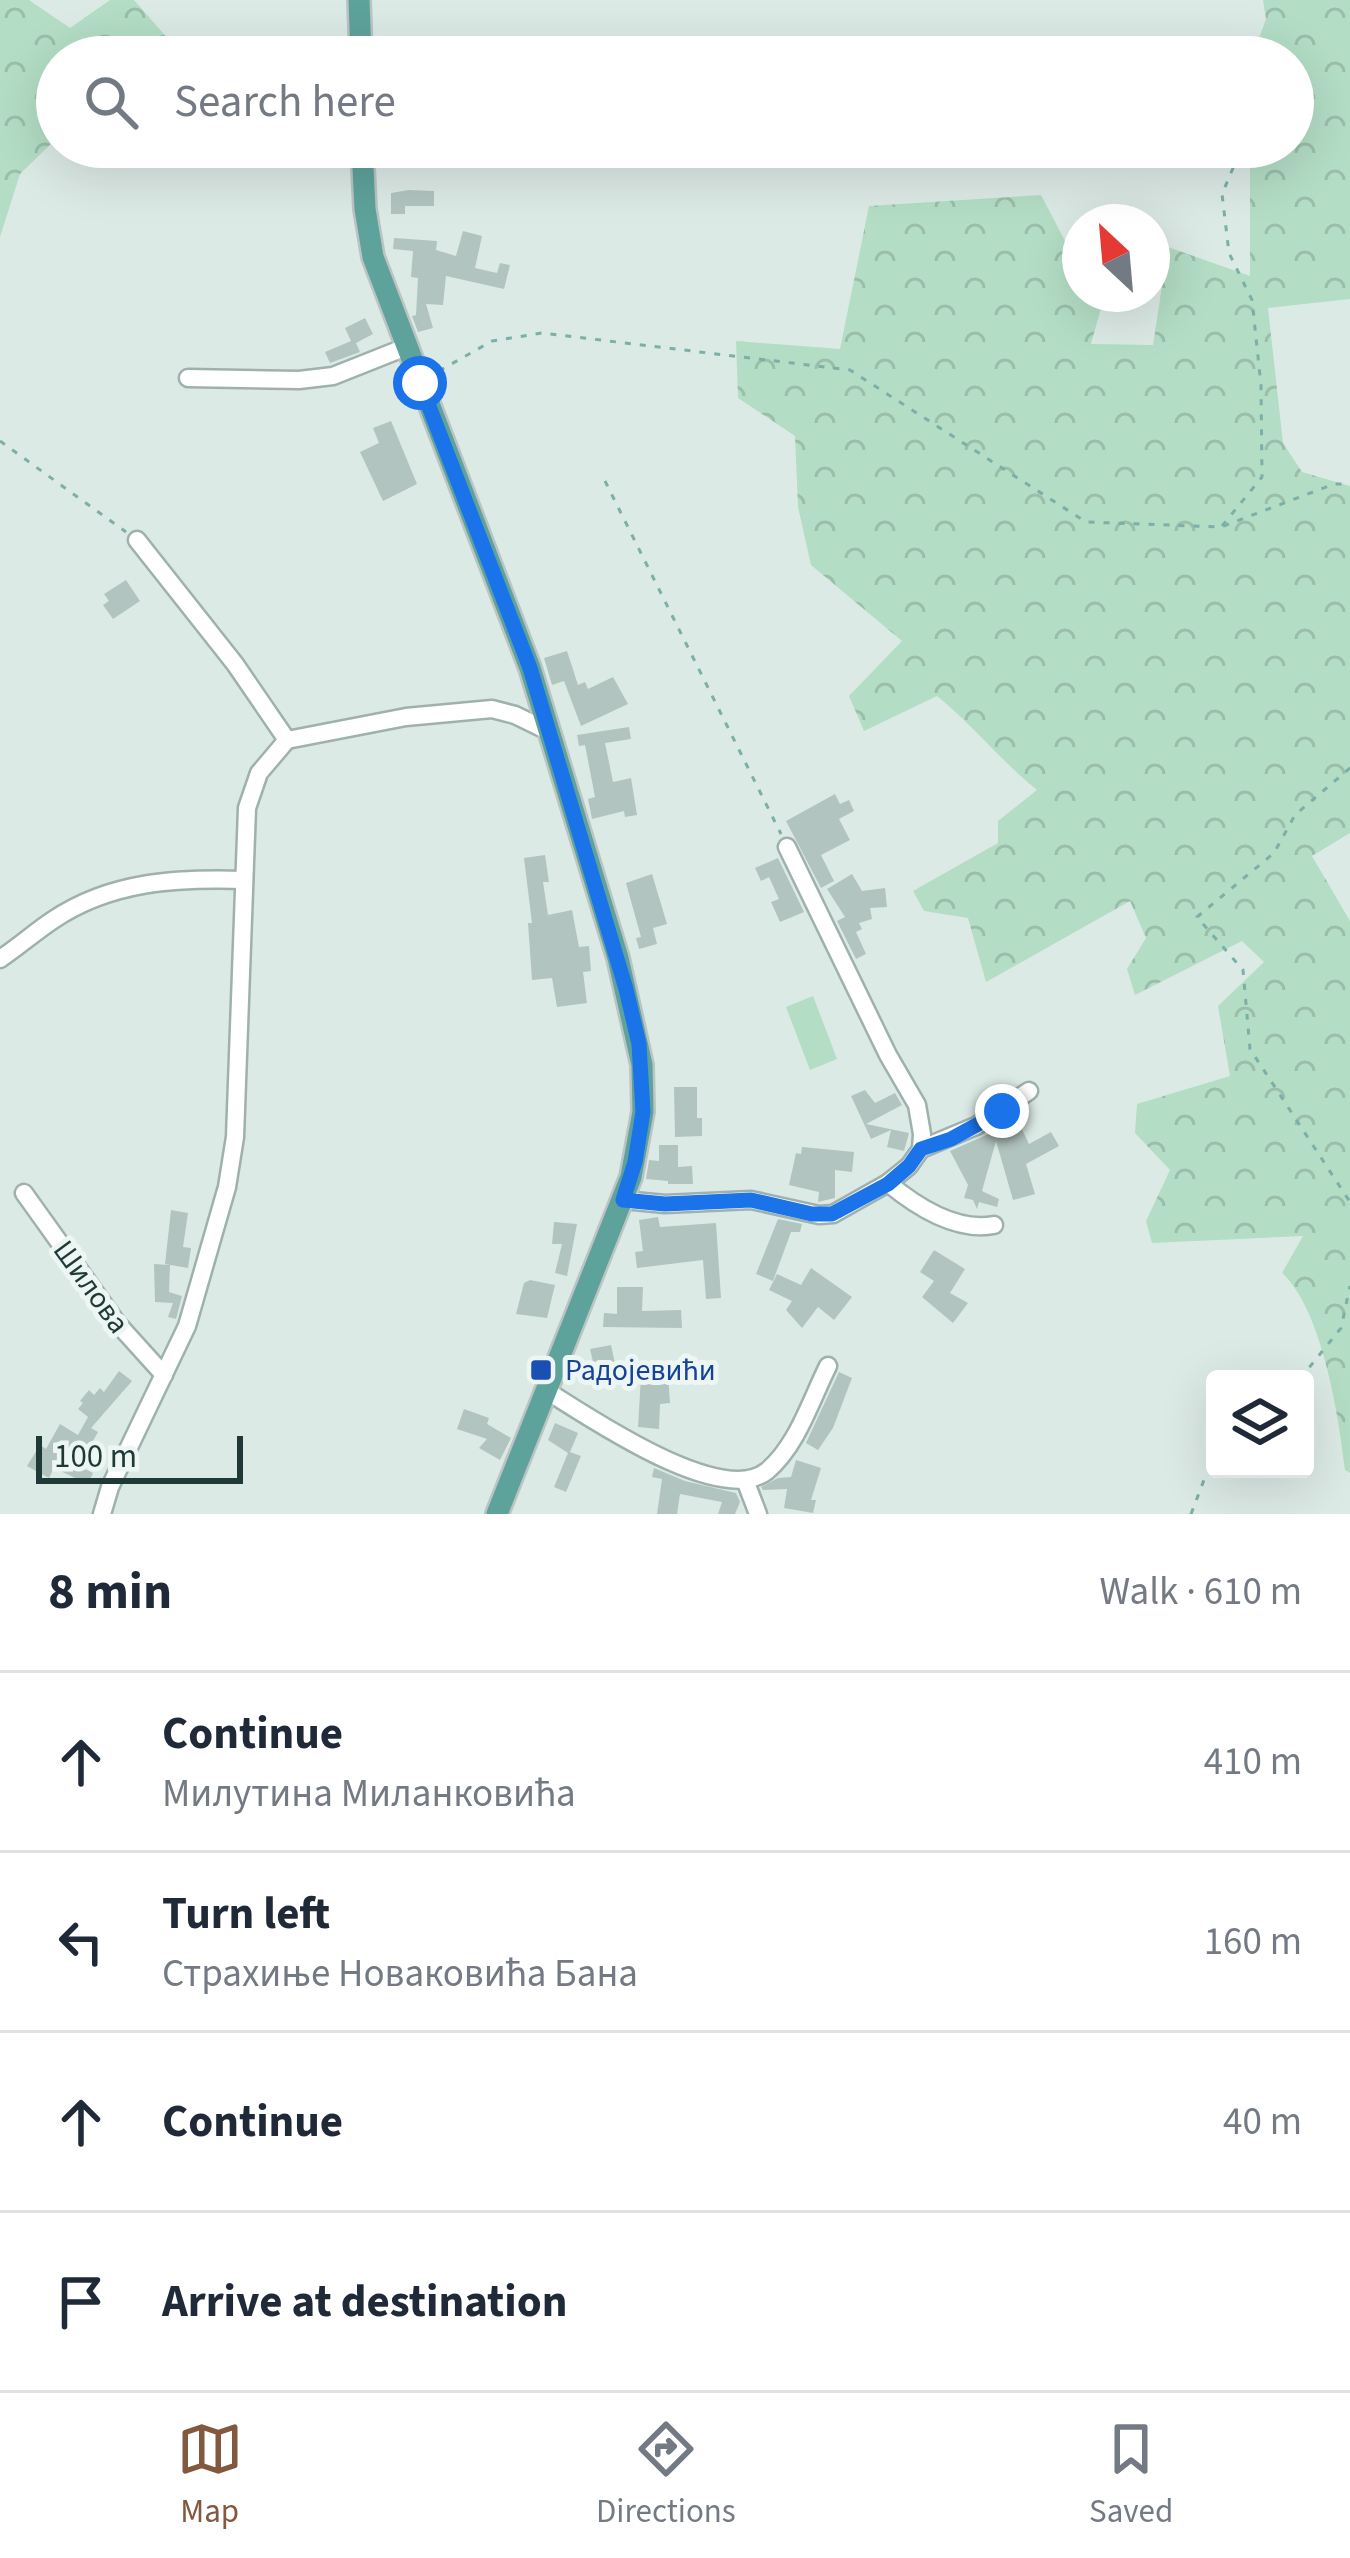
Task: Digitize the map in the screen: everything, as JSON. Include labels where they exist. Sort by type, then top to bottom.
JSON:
[{"type":"main road","points":[[359,0],[360,36]]},
{"type":"main road","points":[[364,168],[370,245],[530,668],[639,1044],[643,1112],[635,1162],[497,1514]]},
{"type":"street","points":[[188,378],[333,376],[406,347]]},
{"type":"street","points":[[137,540],[235,664],[286,740]]},
{"type":"street","points":[[102,1514],[110,1487],[187,1326],[213,1241],[235,1137],[250,796],[265,763],[286,740],[406,718],[492,709],[550,732]]},
{"type":"street","points":[[787,847],[917,1105],[921,1149]]},
{"type":"street","points":[[0,959],[50,922],[100,894],[168,881],[244,880]]},
{"type":"street","points":[[623,1200],[665,1204],[751,1200],[826,1215],[839,1212],[888,1184],[921,1149],[976,1126],[1029,1091]]},
{"type":"street","points":[[888,1184],[952,1221],[974,1227],[994,1225]]},
{"type":"street","name":"Шилова","points":[[24,1193],[117,1323],[164,1375]]},
{"type":"street","points":[[548,1391],[656,1458],[745,1480],[766,1471],[790,1443],[828,1366]]},
{"type":"street","points":[[745,1480],[758,1514]]},
{"type":"path","points":[[1221,527],[1262,477],[1261,385],[1252,300],[1229,254],[1222,194],[1233,168]]},
{"type":"path","points":[[420,383],[492,340],[542,332],[850,370],[1085,522],[1221,527],[1334,484],[1350,484]]},
{"type":"path","points":[[0,441],[137,540]]},
{"type":"path","points":[[605,481],[787,847]]},
{"type":"path","points":[[1350,768],[1295,814],[1274,853],[1197,916],[1243,970],[1250,1049],[1350,1202]]},
{"type":"path","points":[[1307,1370],[1341,1328],[1350,1286]]},
{"type":"path","points":[[1191,1514],[1206,1478]]},
{"type":"green space","points":[[0,0],[29,0],[70,28],[110,0],[134,0],[166,36],[36,36],[36,158],[20,174],[0,237]]},
{"type":"green space","points":[[1263,0],[1350,0],[1350,299],[1268,308],[1283,443],[1302,472],[1350,486],[1350,833],[1312,856],[1350,921],[1350,1473],[1345,1470],[1318,1337],[1296,1290],[1282,1273],[1303,1236],[1152,1243],[1146,1221],[1170,1170],[1135,1133],[1137,1104],[1230,1076],[1218,1006],[1264,962],[1242,941],[1135,995],[1127,969],[1146,938],[1130,901],[986,982],[968,918],[924,911],[913,891],[998,843],[998,821],[1037,790],[937,696],[864,731],[849,696],[902,641],[811,565],[798,507],[795,436],[738,398],[736,341],[840,349],[869,206],[1041,195],[1062,235],[1062,312],[1100,312],[1091,344],[1153,345],[1158,312],[1170,312],[1170,248],[1250,276],[1250,168],[1314,168],[1314,36],[1260,36],[1266,19]]},
{"type":"green space","points":[[813,996],[837,1059],[810,1070],[786,1007]]},
{"type":"building","points":[[434,191],[434,206],[405,206],[405,214],[391,214],[391,193]]},
{"type":"building","points":[[463,231],[482,236],[475,268],[497,273],[500,263],[510,265],[504,289],[446,276],[443,305],[426,304],[433,328],[418,332],[412,316],[416,315],[418,278],[411,277],[413,251],[393,249],[394,238],[437,241],[436,250],[456,256]]},
{"type":"building","points":[[365,318],[373,334],[356,343],[360,352],[330,363],[325,352],[351,341],[345,328]]},
{"type":"building","points":[[391,421],[417,484],[383,501],[360,452],[379,443],[373,428]]},
{"type":"building","points":[[126,580],[140,601],[113,619],[103,605],[109,601],[104,594]]},
{"type":"building","points":[[567,651],[578,685],[585,682],[588,689],[613,677],[628,704],[581,726],[564,681],[552,685],[544,658]]},
{"type":"building","points":[[629,727],[631,739],[605,743],[613,782],[631,778],[637,815],[625,817],[624,811],[592,819],[588,799],[595,797],[585,745],[579,746],[577,735]]},
{"type":"building","points":[[835,794],[840,804],[849,800],[854,811],[839,819],[850,840],[821,855],[834,881],[821,888],[786,821]]},
{"type":"building","points":[[545,855],[548,915],[572,910],[579,947],[589,946],[591,971],[583,972],[587,1003],[557,1007],[552,978],[532,980],[528,923],[532,923],[524,858]]},
{"type":"building","points":[[778,858],[804,912],[780,922],[771,902],[779,899],[769,877],[761,881],[755,868]]},
{"type":"building","points":[[652,874],[667,924],[653,928],[657,944],[639,949],[636,938],[641,937],[626,883]]},
{"type":"building","points":[[852,874],[862,891],[885,888],[887,907],[870,908],[872,919],[859,923],[862,929],[856,932],[866,954],[856,959],[837,921],[845,917],[827,889]]},
{"type":"building","points":[[674,1087],[697,1087],[702,1136],[675,1137]]},
{"type":"building","points":[[865,1090],[875,1103],[895,1093],[902,1105],[866,1124],[909,1133],[904,1151],[887,1147],[891,1130],[871,1139],[851,1096]]},
{"type":"building","points":[[1018,1121],[1029,1144],[1051,1132],[1059,1146],[1026,1164],[1035,1194],[1013,1200],[996,1141],[982,1191],[999,1199],[997,1207],[979,1202],[977,1209],[973,1200],[964,1198],[968,1185],[950,1151]]},
{"type":"building","points":[[659,1145],[678,1145],[678,1167],[692,1166],[693,1184],[646,1179],[649,1160],[659,1161]]},
{"type":"building","points":[[802,1147],[854,1152],[852,1172],[835,1170],[835,1198],[818,1202],[819,1192],[789,1185],[796,1153],[801,1154]]},
{"type":"building","points":[[171,1210],[188,1213],[183,1247],[191,1248],[188,1268],[165,1264]]},
{"type":"building","points":[[658,1217],[660,1227],[716,1223],[721,1298],[706,1299],[703,1260],[637,1268],[635,1252],[643,1251],[639,1220]]},
{"type":"building","points":[[778,1219],[802,1224],[800,1232],[791,1232],[773,1281],[756,1274]]},
{"type":"building","points":[[554,1222],[577,1224],[567,1276],[555,1273],[562,1244],[552,1244]]},
{"type":"building","points":[[934,1250],[965,1269],[950,1293],[968,1303],[953,1323],[922,1297],[934,1281],[920,1272]]},
{"type":"building","points":[[154,1264],[170,1265],[169,1292],[182,1296],[176,1319],[168,1317],[173,1303],[155,1302]]},
{"type":"building","points":[[811,1268],[852,1297],[834,1320],[818,1307],[802,1328],[786,1310],[792,1301],[769,1290],[777,1274],[801,1285]]},
{"type":"building","points":[[524,1283],[555,1285],[547,1318],[516,1314]]},
{"type":"building","points":[[617,1287],[643,1287],[642,1311],[681,1310],[682,1328],[603,1327],[604,1313],[617,1314]]},
{"type":"building","points":[[611,1345],[618,1378],[598,1383],[590,1349]]},
{"type":"building","points":[[119,1371],[132,1381],[91,1428],[98,1432],[79,1466],[93,1473],[88,1484],[54,1468],[49,1478],[27,1466],[40,1445],[46,1449],[60,1424],[78,1435],[88,1417],[78,1409],[80,1401],[89,1390],[94,1395],[100,1388],[104,1392]]},
{"type":"building","points":[[839,1372],[852,1378],[833,1428],[818,1450],[806,1443]]},
{"type":"building","points":[[668,1374],[670,1403],[660,1404],[659,1429],[638,1427],[641,1376]]},
{"type":"building","points":[[464,1409],[489,1418],[487,1424],[511,1438],[500,1460],[479,1448],[487,1439],[457,1429]]},
{"type":"building","points":[[555,1423],[578,1433],[570,1452],[581,1456],[566,1492],[554,1487],[568,1453],[548,1440]]},
{"type":"building","points":[[796,1460],[821,1468],[811,1500],[816,1500],[813,1513],[784,1508],[787,1489],[761,1487],[791,1477]]},
{"type":"building","points":[[654,1468],[736,1493],[740,1502],[735,1514],[718,1514],[722,1502],[680,1494],[677,1514],[657,1514],[662,1479],[652,1477]]},
{"type":"place","name":"Радојевићи","points":[[541,1370]]},
{"type":"route","points":[[420,383],[530,668],[626,989],[639,1044],[643,1112],[623,1200],[640,1204],[751,1200],[832,1214],[888,1184],[921,1149],[951,1139],[1002,1111]]}]
